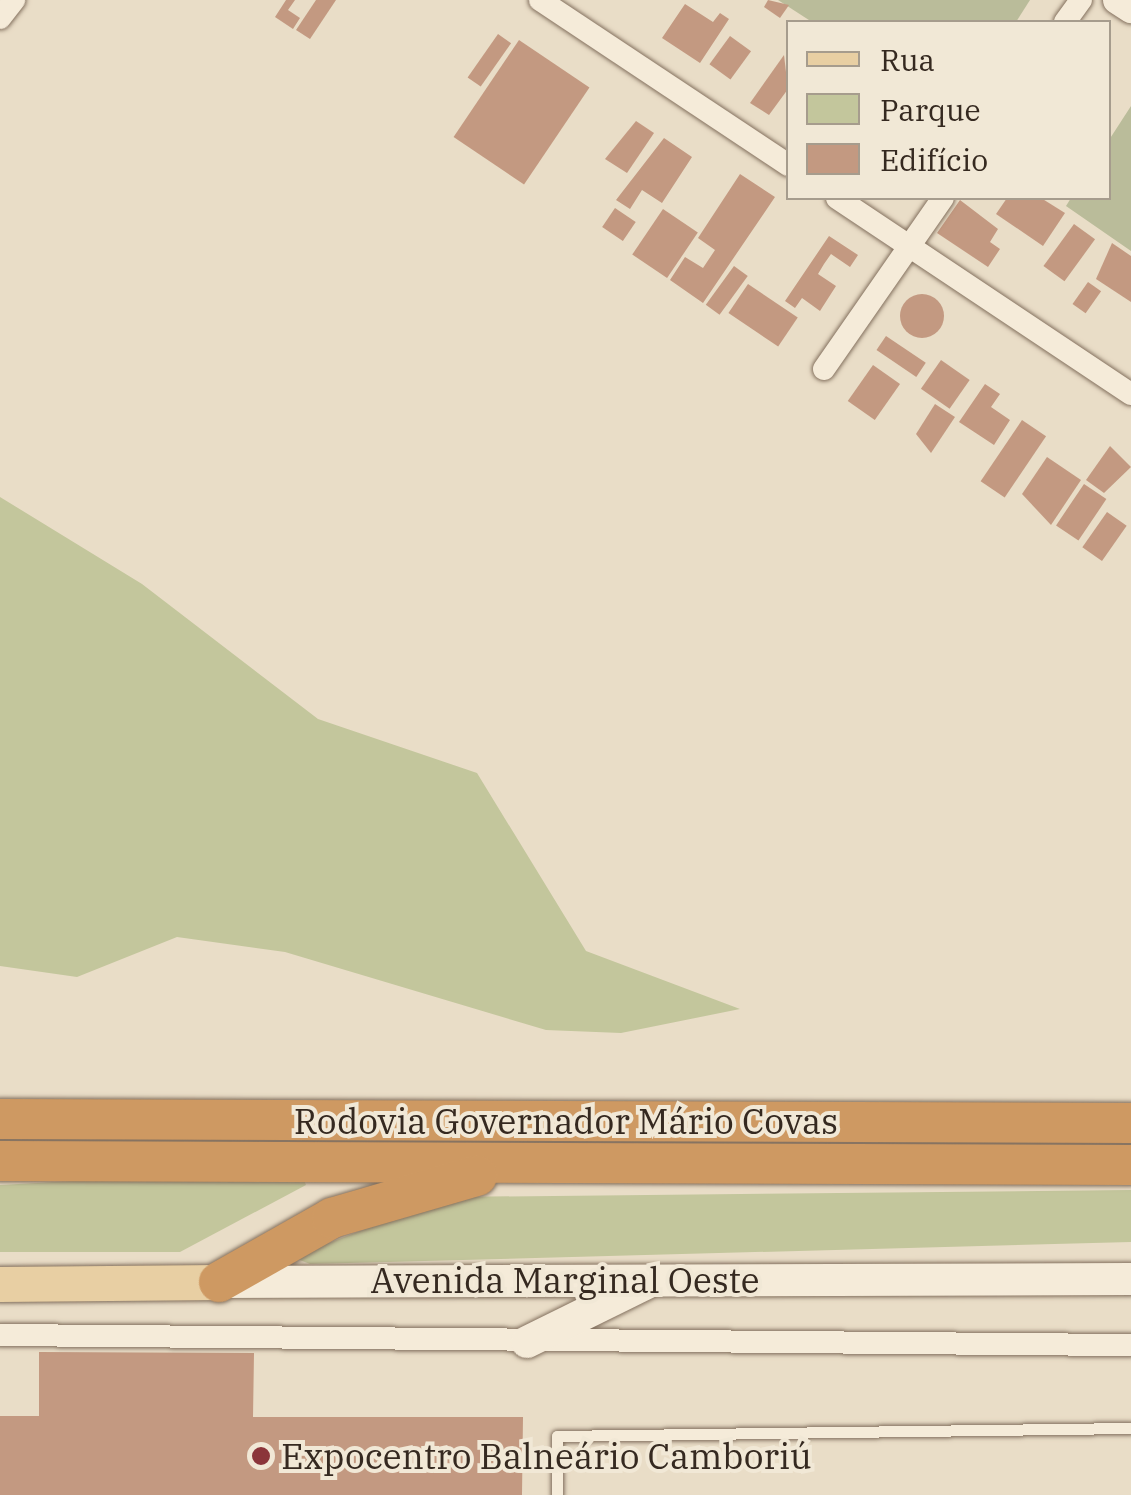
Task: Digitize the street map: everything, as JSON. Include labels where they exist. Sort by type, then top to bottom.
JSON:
[{"type":"highway","name":"Rodovia Governador Mário Covas","points":[[0,1119],[1131,1124]]},
{"type":"highway","name":"Rodovia Governador Mário Covas","points":[[0,1161],[1131,1165]]},
{"type":"highway","points":[[219,1282],[332,1218],[530,1163]]},
{"type":"main road","name":"Avenida Marginal Oeste","points":[[0,1284],[1131,1278]]},
{"type":"main road","points":[[527,1342],[656,1279]]},
{"type":"street","points":[[0,18],[14,0]]},
{"type":"street","points":[[540,0],[786,164]]},
{"type":"street","points":[[1118,0],[1131,9]]},
{"type":"street","points":[[841,200],[1131,394]]},
{"type":"street","points":[[824,369],[941,200]]},
{"type":"street","points":[[0,1335],[1131,1345]]},
{"type":"lane","points":[[557,1495],[557,1436],[1131,1428]]},
{"type":"green space","points":[[778,0],[1030,0],[1017,20],[809,20]]},
{"type":"green space","points":[[1131,106],[1131,251],[1066,206],[1070,200],[1111,200],[1111,137]]},
{"type":"green space","points":[[0,497],[142,584],[318,719],[477,773],[586,951],[740,1009],[621,1033],[546,1030],[285,952],[177,937],[77,977],[0,966]]},
{"type":"green space","points":[[181,1175],[302,1175],[306,1185],[180,1252],[0,1252],[0,1185]]},
{"type":"green space","points":[[1131,1190],[1131,1242],[310,1264],[292,1257],[449,1197]]},
{"type":"building","points":[[286,0],[295,0],[288,10],[300,18],[293,29],[275,17]]},
{"type":"building","points":[[316,0],[336,0],[310,39],[296,30]]},
{"type":"building","points":[[768,0],[789,5],[780,18],[764,7]]},
{"type":"building","points":[[685,4],[713,22],[720,13],[729,19],[700,63],[662,38]]},
{"type":"building","points":[[498,34],[511,43],[481,87],[468,77]]},
{"type":"building","points":[[730,36],[751,51],[730,80],[709,64]]},
{"type":"building","points":[[519,40],[589,88],[524,185],[454,137]]},
{"type":"building","points":[[784,55],[786,92],[769,115],[750,103]]},
{"type":"building","points":[[636,121],[654,133],[627,173],[605,159]]},
{"type":"building","points":[[664,138],[692,157],[662,203],[642,190],[630,209],[616,200]]},
{"type":"building","points":[[740,174],[775,197],[703,303],[670,280],[685,257],[703,268],[715,250],[698,238]]},
{"type":"building","points":[[960,200],[998,229],[990,242],[1000,249],[988,267],[937,233]]},
{"type":"building","points":[[1006,200],[1044,200],[1065,213],[1043,246],[996,214]]},
{"type":"building","points":[[615,208],[636,222],[623,241],[602,227]]},
{"type":"building","points":[[663,209],[698,232],[667,278],[632,255]]},
{"type":"building","points":[[1074,224],[1095,239],[1064,281],[1043,266]]},
{"type":"building","points":[[829,236],[858,255],[850,267],[831,254],[824,264],[818,274],[836,286],[820,311],[802,298],[795,308],[785,301]]},
{"type":"building","points":[[1112,243],[1131,256],[1131,302],[1096,279]]},
{"type":"building","points":[[734,266],[748,276],[720,315],[706,305]]},
{"type":"building","points":[[1088,282],[1101,291],[1086,313],[1073,304]]},
{"type":"building","points":[[748,284],[798,318],[778,347],[728,313]]},
{"type":"building","points":[[922,294],[937,301],[944,316],[937,331],[922,338],[907,331],[900,316],[907,301]]},
{"type":"building","points":[[886,336],[926,363],[916,377],[876,350]]},
{"type":"building","points":[[941,360],[970,380],[950,409],[921,389]]},
{"type":"building","points":[[873,365],[900,384],[875,420],[848,401]]},
{"type":"building","points":[[985,384],[1000,394],[991,407],[1010,420],[994,445],[959,422]]},
{"type":"building","points":[[935,404],[955,417],[931,453],[916,434]]},
{"type":"building","points":[[1022,420],[1046,436],[1005,498],[981,481]]},
{"type":"building","points":[[1110,446],[1131,467],[1104,493],[1086,480]]},
{"type":"building","points":[[1047,457],[1081,480],[1051,525],[1022,494]]},
{"type":"building","points":[[1084,484],[1106,499],[1078,541],[1056,525]]},
{"type":"building","points":[[1107,512],[1127,526],[1102,561],[1082,547]]},
{"type":"building","name":"Expocentro Balneário Camboriú","points":[[39,1352],[254,1353],[253,1417],[523,1417],[522,1495],[0,1495],[0,1416],[39,1416]]},
{"type":"place","name":"Expocentro Balneário Camboriú","points":[[261,1456]]}]
